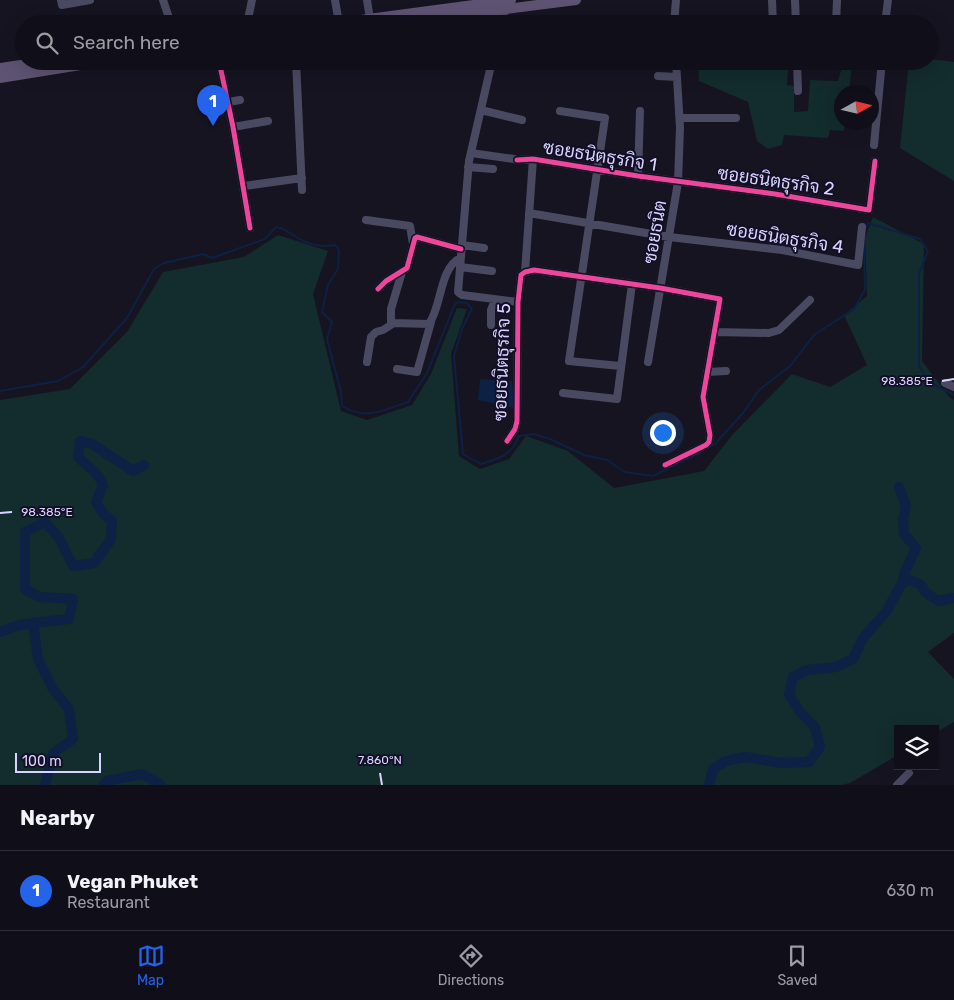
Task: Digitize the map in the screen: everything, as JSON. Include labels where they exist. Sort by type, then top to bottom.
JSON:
[{"type":"main road","points":[[393,15],[455,4],[511,0]]},
{"type":"main road","points":[[464,15],[576,0]]},
{"type":"main road","points":[[0,68],[15,66]]},
{"type":"main road","points":[[0,78],[49,70]]},
{"type":"street","points":[[61,0],[62,5],[66,5],[90,0]]},
{"type":"street","points":[[163,0],[168,15]]},
{"type":"street","points":[[250,15],[252,0]]},
{"type":"street","points":[[335,0],[335,15]]},
{"type":"street","points":[[367,0],[369,15]]},
{"type":"street","points":[[675,15],[676,0]]},
{"type":"street","points":[[772,0],[773,15]]},
{"type":"street","points":[[795,0],[796,15]]},
{"type":"street","points":[[837,15],[838,0]]},
{"type":"street","points":[[887,15],[888,0]]},
{"type":"street","points":[[504,15],[505,10]]},
{"type":"street","points":[[221,70],[244,186],[250,228]]},
{"type":"street","points":[[296,70],[302,190]]},
{"type":"street","points":[[490,70],[468,167],[458,292],[462,295],[518,302]]},
{"type":"street","name":"ซอยธนิต","points":[[648,362],[678,182],[680,118],[677,70]]},
{"type":"street","points":[[797,70],[798,91]]},
{"type":"street","points":[[874,145],[881,70]]},
{"type":"street","points":[[658,76],[677,77]]},
{"type":"street","points":[[228,102],[240,100]]},
{"type":"street","points":[[481,110],[522,120]]},
{"type":"street","points":[[560,111],[606,118],[569,361],[620,366]]},
{"type":"street","points":[[638,176],[640,111]]},
{"type":"street","points":[[680,118],[736,118]]},
{"type":"street","points":[[233,127],[268,121]]},
{"type":"street","name":"ซอยธนิตธุรกิจ 1","points":[[471,153],[515,160],[533,159],[678,182]]},
{"type":"street","name":"ซอยธนิตธุรกิจ 5","points":[[507,441],[515,429],[517,421],[518,302],[521,274],[525,272],[533,159]]},
{"type":"street","name":"ซอยธนิตธุรกิจ 2","points":[[678,182],[775,194],[869,210],[875,161]]},
{"type":"street","points":[[468,167],[493,169]]},
{"type":"street","points":[[244,186],[302,178]]},
{"type":"street","points":[[529,213],[670,236]]},
{"type":"street","points":[[366,220],[410,226],[413,245]]},
{"type":"street","name":"ซอยธนิตธุรกิจ 4","points":[[670,236],[782,250],[858,265],[862,226]]},
{"type":"street","points":[[378,289],[386,281],[407,268],[415,238],[418,237],[461,247],[484,248]]},
{"type":"street","points":[[398,369],[416,372],[431,322],[437,311],[443,284],[450,269],[456,260],[460,258]]},
{"type":"street","points":[[460,267],[492,271]]},
{"type":"street","points":[[525,272],[534,270],[660,288],[720,299],[703,397],[710,435],[709,442],[665,465]]},
{"type":"street","points":[[391,324],[391,309],[402,272]]},
{"type":"street","points":[[563,393],[617,399],[632,284]]},
{"type":"street","points":[[490,325],[494,300],[498,300]]},
{"type":"street","points":[[714,332],[769,333],[779,330],[810,300]]},
{"type":"street","points":[[367,362],[371,337],[376,332],[396,323],[426,325],[431,322]]},
{"type":"street","points":[[707,372],[726,371]]},
{"type":"street","points":[[945,383],[954,387]]},
{"type":"street","points":[[897,785],[909,773]]},
{"type":"green space","points":[[939,60],[954,62],[954,181],[900,148],[908,70],[939,70]]},
{"type":"green space","points":[[698,70],[788,70],[787,85],[794,86],[794,112],[808,111],[810,80],[838,81],[841,70],[851,70],[850,85],[834,85],[834,130],[844,131],[830,130],[828,138],[784,135],[782,145],[768,149],[757,141],[748,102],[699,81]]},
{"type":"green space","points":[[873,217],[924,244],[922,361],[950,398],[954,400],[954,633],[928,652],[954,679],[954,722],[939,731],[939,725],[894,725],[894,757],[850,783],[841,785],[0,785],[0,400],[70,389],[127,332],[163,272],[244,257],[278,235],[328,251],[313,294],[341,411],[367,420],[412,405],[431,374],[457,308],[467,309],[451,354],[459,456],[480,469],[509,459],[526,436],[568,451],[614,488],[704,471],[733,434],[792,374],[830,387],[867,365],[844,315],[867,296],[865,238]]},
{"type":"water","points":[[480,379],[512,381],[514,408],[478,400]]},
{"type":"waterway","points":[[865,229],[868,223],[920,239],[928,251],[919,274],[919,366],[929,382],[954,395]]},
{"type":"waterway","points":[[0,391],[58,381],[83,367],[127,318],[154,269],[164,263],[203,254],[212,258],[265,239],[276,227],[284,229],[309,243],[320,246],[335,245],[339,250],[338,269],[328,285],[322,312],[332,322],[327,339],[341,392],[342,406],[359,413],[375,413],[408,402],[427,373],[454,306],[457,302],[467,303],[472,309],[462,329],[454,356],[463,454],[481,464],[504,455],[516,443],[519,436],[534,434],[550,439],[584,455],[607,460],[625,472],[653,476],[701,452]]},
{"type":"waterway","points":[[707,448],[715,444],[743,413],[759,390],[790,366],[814,335],[854,309],[865,290],[864,244]]},
{"type":"waterway","points":[[45,785],[53,753],[73,739],[69,709],[53,689],[38,659],[33,623],[69,619],[73,599],[40,597],[25,589],[25,532],[45,522],[59,538],[73,566],[94,563],[111,539],[112,521],[103,513],[96,502],[103,485],[96,473],[78,457],[80,441],[92,444],[133,471],[144,465]]},
{"type":"waterway","points":[[899,487],[906,506],[903,519],[904,534],[916,548],[902,583]]},
{"type":"waterway","points":[[709,785],[713,769],[726,761],[745,757],[781,763],[809,762],[820,747],[815,727],[799,711],[789,694],[793,677],[807,670],[836,667],[853,659],[863,638],[886,612],[902,583],[910,580],[921,585],[925,592],[938,601],[954,598]]},
{"type":"waterway","points":[[0,632],[19,625],[33,623]]},
{"type":"waterway","points":[[103,785],[107,781],[142,774],[161,785]]},
{"type":"cycle path","points":[[221,70],[233,127],[250,228]]},
{"type":"cycle path","points":[[517,160],[533,159],[638,176],[775,194],[869,210],[875,161]]},
{"type":"cycle path","points":[[378,289],[386,281],[407,268],[415,238],[417,237],[461,249]]},
{"type":"cycle path","points":[[507,441],[515,429],[517,421],[518,302],[521,275],[525,272],[534,270],[660,288],[720,299],[703,397],[710,435],[709,442],[665,465]]},
{"type":"place","name":"Vegan Phuket","points":[[213,126]]}]
